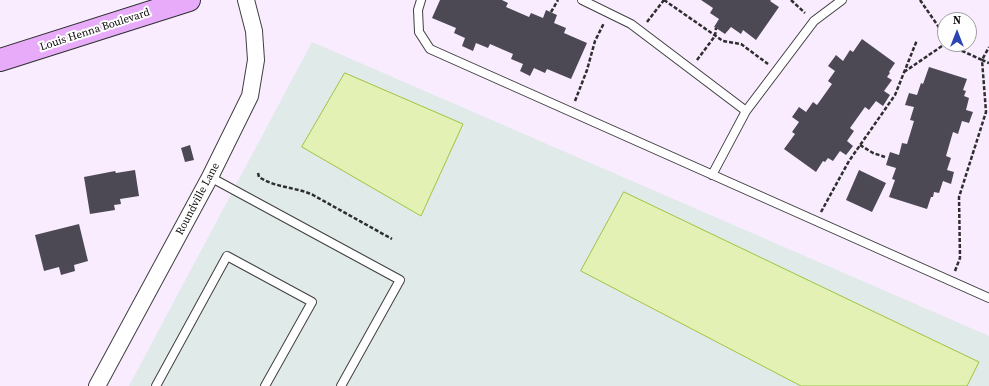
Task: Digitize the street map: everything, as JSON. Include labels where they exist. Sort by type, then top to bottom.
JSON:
[{"type":"main road","name":"Louis Henna Boulevard","points":[[0,60],[189,0]]},
{"type":"street","name":"Roundville Lane","points":[[97,386],[210,178],[250,96],[256,60],[254,31],[246,0]]},
{"type":"lane","points":[[421,0],[418,10],[419,32],[430,49],[989,298]]},
{"type":"lane","points":[[582,0],[640,30],[746,111]]},
{"type":"lane","points":[[712,175],[746,111],[814,20],[842,0]]},
{"type":"lane","points":[[210,178],[400,280],[340,386]]},
{"type":"lane","points":[[156,386],[227,256],[312,302],[265,386]]},
{"type":"path","points":[[551,12],[558,0]]},
{"type":"path","points":[[640,30],[664,0],[723,42],[741,44],[776,71]]},
{"type":"path","points":[[790,0],[814,20]]},
{"type":"path","points":[[920,0],[937,24]]},
{"type":"path","points":[[570,112],[587,70],[595,41],[609,13]]},
{"type":"path","points":[[690,68],[715,36],[716,28]]},
{"type":"path","points":[[816,221],[849,161],[895,94],[917,40]]},
{"type":"path","points":[[951,281],[960,258],[959,197],[986,112],[982,60],[989,47]]},
{"type":"path","points":[[904,73],[937,50]]},
{"type":"path","points":[[965,52],[989,64]]},
{"type":"path","points":[[860,145],[873,153],[885,157]]},
{"type":"path","points":[[258,173],[260,177],[271,183],[306,191],[392,239]]},
{"type":"shaded area","points":[[312,42],[989,336],[989,386],[129,386]]},
{"type":"shaded area","points":[[345,73],[463,124],[421,216],[302,147]]},
{"type":"shaded area","points":[[624,192],[979,362],[967,386],[801,386],[581,271]]},
{"type":"building","points":[[440,0],[502,0],[508,3],[506,7],[529,17],[531,13],[543,18],[546,10],[557,15],[554,23],[566,28],[564,33],[587,43],[571,79],[547,69],[545,73],[534,68],[530,76],[520,71],[523,64],[511,59],[513,54],[490,44],[488,48],[476,43],[473,51],[462,46],[465,38],[454,33],[456,28],[432,18]]},
{"type":"building","points":[[701,0],[771,0],[770,1],[779,7],[756,40],[743,30],[741,34],[731,27],[725,34],[714,27],[719,19],[710,13],[713,8]]},
{"type":"building","points":[[862,39],[895,63],[887,77],[892,80],[884,91],[890,95],[883,106],[876,101],[869,110],[865,107],[850,128],[854,131],[847,141],[853,146],[846,155],[840,151],[833,161],[828,158],[825,162],[823,161],[816,172],[784,149],[795,134],[792,132],[799,122],[792,117],[799,107],[806,112],[813,102],[817,105],[832,84],[828,81],[835,71],[828,66],[836,55],[843,61],[850,50],[853,52]]},
{"type":"building","points":[[929,67],[967,79],[963,90],[966,91],[964,96],[969,98],[966,110],[973,112],[969,123],[962,121],[958,134],[953,132],[946,156],[951,158],[947,170],[954,172],[951,184],[943,181],[939,193],[934,192],[933,197],[931,197],[927,209],[889,197],[895,180],[892,179],[896,168],[886,165],[890,152],[899,155],[902,143],[907,144],[914,121],[910,120],[914,107],[905,105],[909,93],[917,95]]},
{"type":"building","points":[[190,145],[194,160],[185,162],[181,148]]},
{"type":"building","points":[[135,170],[139,196],[120,199],[121,204],[114,205],[115,210],[90,214],[84,177],[115,171],[116,173]]},
{"type":"building","points":[[859,170],[886,183],[872,212],[846,200]]},
{"type":"building","points":[[79,224],[88,261],[74,265],[75,271],[61,275],[59,267],[44,271],[35,235]]}]
